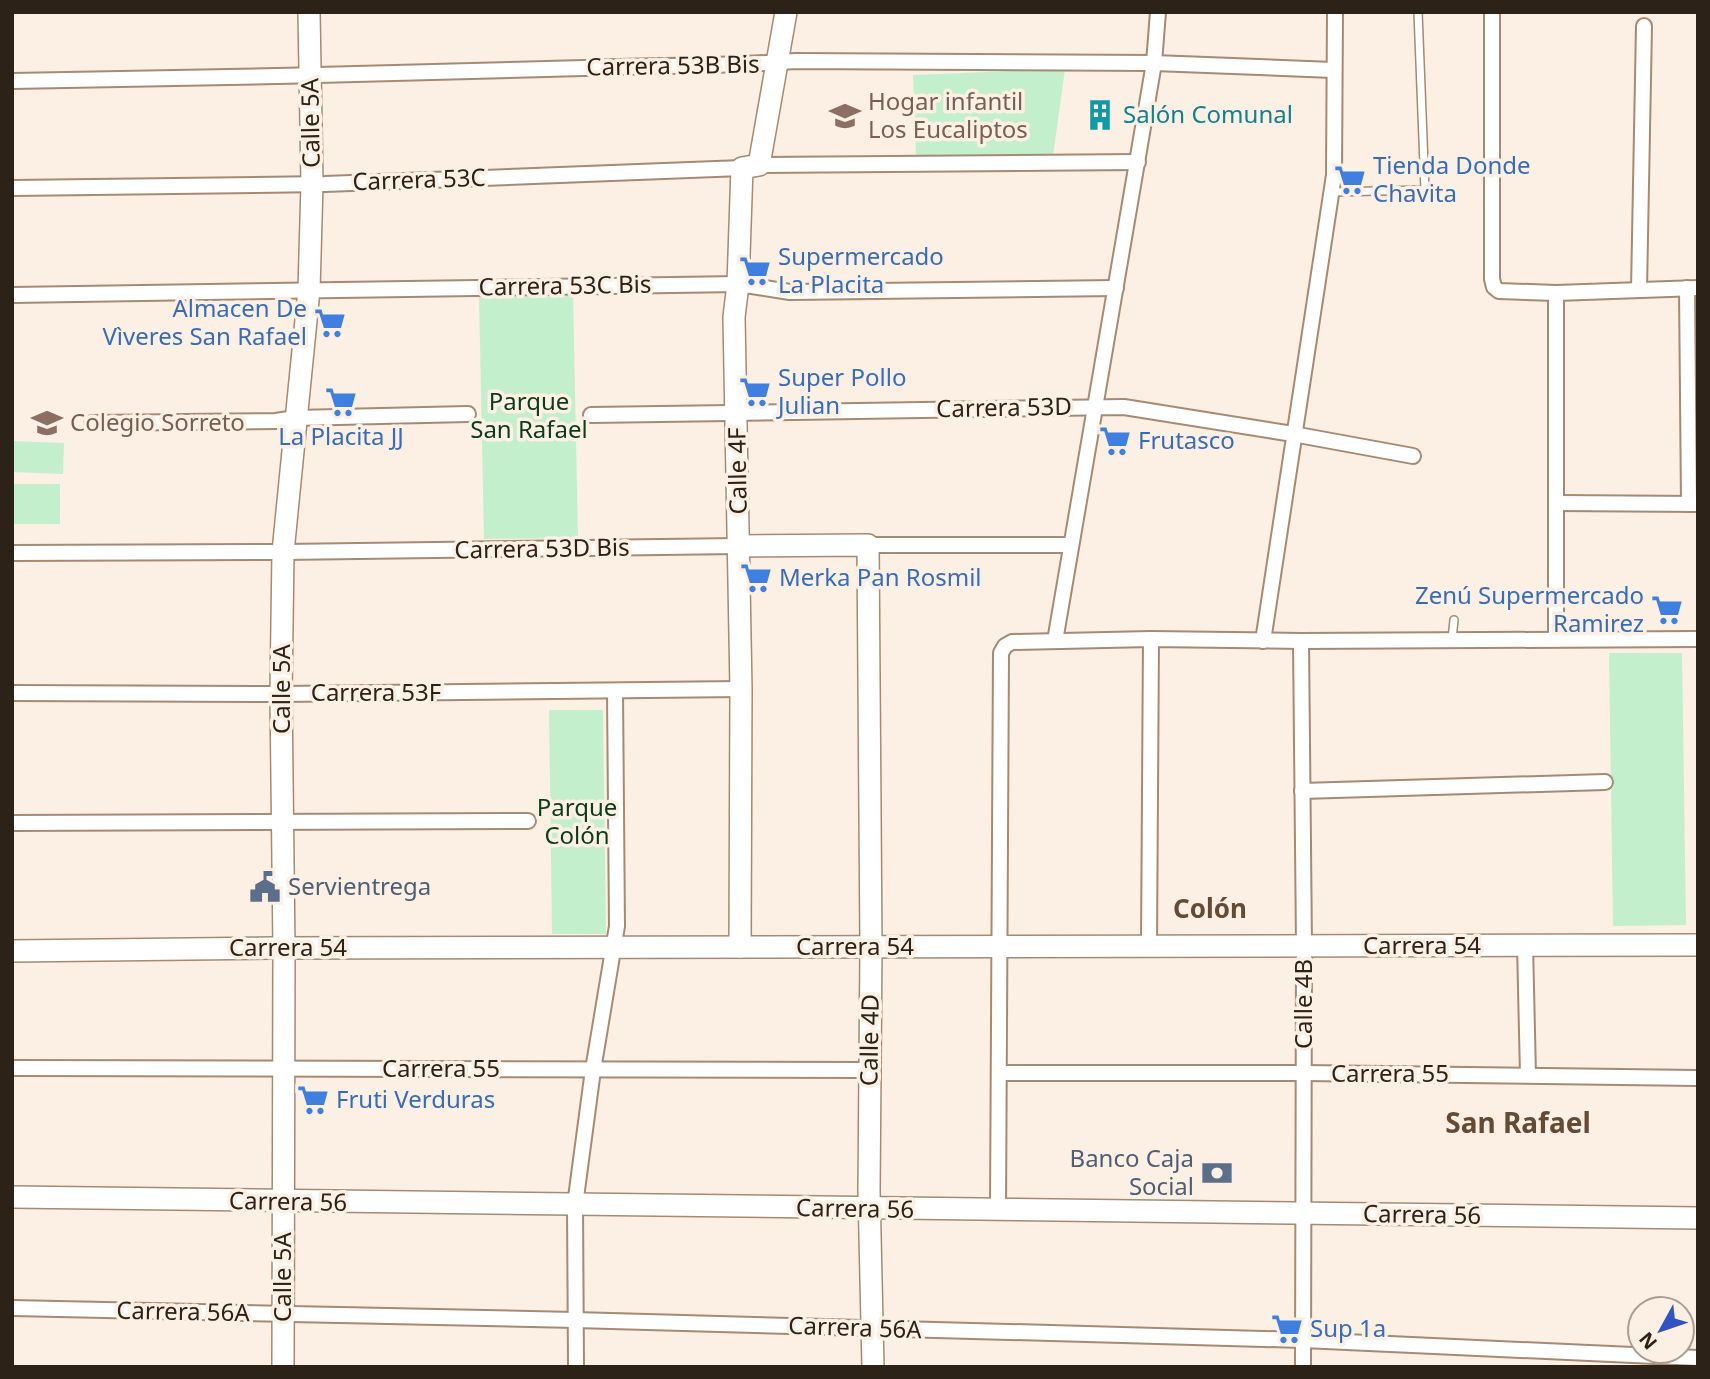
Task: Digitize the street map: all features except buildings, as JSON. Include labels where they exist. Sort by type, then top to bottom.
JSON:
[{"type":"street","name":"Calle 5A","points":[[283,1367],[284,948],[281,694],[284,552],[309,290],[312,184],[309,12]]},
{"type":"street","name":"Calle 4F","points":[[740,947],[741,689],[734,330],[750,167],[777,63],[786,12]]},
{"type":"street","points":[[1055,641],[1138,162],[1154,63],[1158,12]]},
{"type":"street","points":[[1262,641],[1334,175],[1335,12]]},
{"type":"street","points":[[1492,12],[1494,287],[1500,291],[1556,293],[1693,288],[1693,504],[1557,503]]},
{"type":"street","points":[[1639,290],[1644,26]]},
{"type":"street","name":"Carrera 53B Bis","points":[[12,81],[311,77],[777,63],[1154,63],[1333,70]]},
{"type":"street","name":"Carrera 53C","points":[[12,188],[312,184],[750,167],[1138,162]]},
{"type":"street","name":"Carrera 53C Bis","points":[[12,295],[738,284],[790,292],[1116,288]]},
{"type":"street","points":[[1556,293],[1556,638]]},
{"type":"street","name":"Carrera 53D","points":[[591,415],[1124,407],[1413,456]]},
{"type":"street","points":[[92,423],[276,421],[295,418],[468,414]]},
{"type":"street","name":"Calle 4D","points":[[868,545],[871,947],[869,1209],[873,1367]]},
{"type":"street","name":"Carrera 53D Bis","points":[[12,554],[1071,545]]},
{"type":"street","points":[[1149,946],[1151,639]]},
{"type":"street","points":[[998,1210],[1001,653],[1005,646],[1012,642],[1151,639],[1698,639]]},
{"type":"street","name":"Calle 4B","points":[[1301,641],[1304,946],[1303,1367]]},
{"type":"street","name":"Carrera 53F","points":[[12,693],[281,694],[741,689]]},
{"type":"street","points":[[576,1367],[575,1205],[593,1070],[617,926],[615,692]]},
{"type":"street","points":[[1302,791],[1605,782]]},
{"type":"street","points":[[12,823],[528,821]]},
{"type":"street","points":[[1525,945],[1528,1075]]},
{"type":"street","name":"Carrera 54","points":[[12,951],[1698,945]]},
{"type":"street","name":"Carrera 55","points":[[12,1068],[869,1070]]},
{"type":"street","name":"Carrera 55","points":[[999,1073],[1698,1077]]},
{"type":"street","name":"Carrera 56","points":[[12,1197],[1698,1219]]},
{"type":"street","name":"Carrera 56A","points":[[12,1308],[1303,1340],[1698,1358]]},
{"type":"lane","points":[[1331,192],[1425,190],[1418,12]]},
{"type":"lane","points":[[1452,639],[1454,620]]},
{"type":"green space","points":[[1065,69],[1053,156],[916,157],[913,75]]},
{"type":"green space","name":"Parque San Rafael","points":[[573,293],[578,538],[484,539],[479,295]]},
{"type":"green space","points":[[12,441],[64,443],[63,474],[12,472]]},
{"type":"green space","points":[[12,484],[60,484],[60,524],[12,524]]},
{"type":"green space","points":[[1609,653],[1682,653],[1686,925],[1613,926]]},
{"type":"green space","name":"Parque Colón","points":[[549,710],[603,710],[606,934],[552,934]]},
{"type":"place","name":"Salón Comunal","points":[[1100,115]]},
{"type":"place","name":"Hogar infantil Los Eucaliptos","points":[[845,116]]},
{"type":"place","name":"Tienda Donde Chavita","points":[[1350,180]]},
{"type":"place","name":"Supermercado La Placita","points":[[755,271]]},
{"type":"place","name":"Almacen De Vìveres San Rafael","points":[[330,323]]},
{"type":"place","name":"Super Pollo Julian","points":[[755,392]]},
{"type":"place","name":"La Placita JJ","points":[[341,402]]},
{"type":"place","name":"Colegio Sorreto","points":[[47,423]]},
{"type":"place","name":"Frutasco","points":[[1115,441]]},
{"type":"place","name":"Merka Pan Rosmil","points":[[756,578]]},
{"type":"place","name":"Zenú Supermercado Ramirez","points":[[1667,610]]},
{"type":"place","name":"Servientrega","points":[[265,887]]},
{"type":"place","name":"Fruti Verduras","points":[[313,1100]]},
{"type":"place","name":"Banco Caja Social","points":[[1217,1173]]},
{"type":"place","name":"Sup 1a","points":[[1287,1329]]},
{"type":"district","name":"Colón","points":[[1210,909]]},
{"type":"district","name":"San Rafael","points":[[1518,1123]]}]
